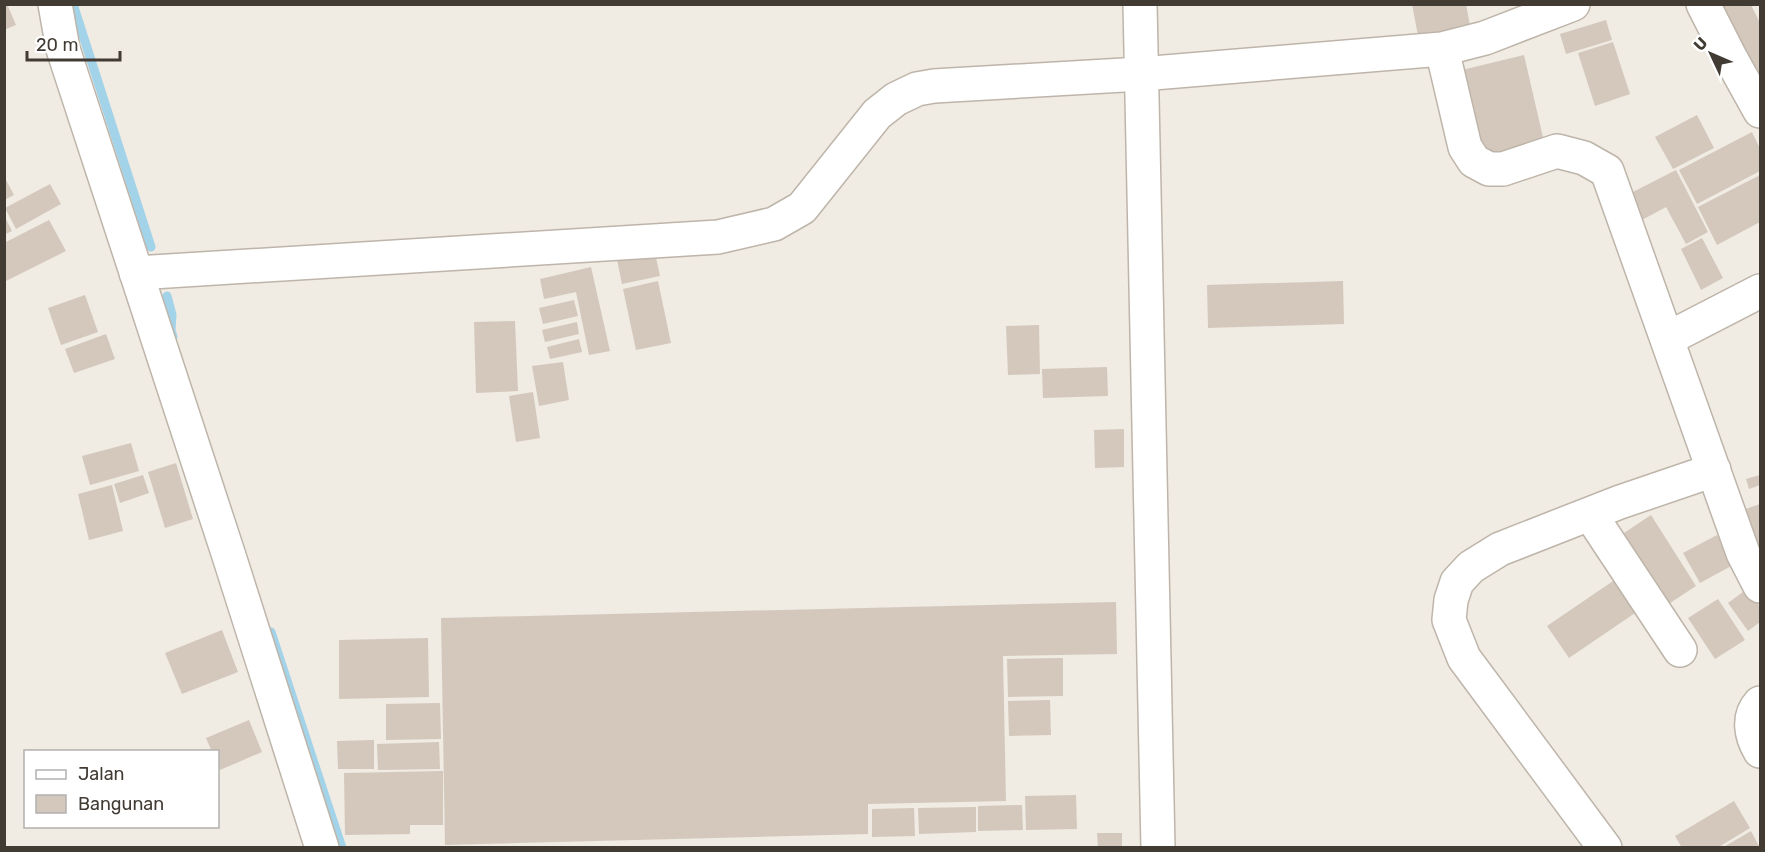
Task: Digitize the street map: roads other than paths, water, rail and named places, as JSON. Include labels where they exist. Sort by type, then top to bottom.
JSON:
[{"type":"street","points":[[55,4],[63,49],[322,848]]},
{"type":"street","points":[[1140,4],[1158,848]]},
{"type":"street","points":[[136,273],[718,237],[774,224],[802,208],[877,114],[896,99],[917,89],[934,86],[1140,74],[1442,49],[1485,38],[1573,4]]},
{"type":"street","points":[[1703,4],[1761,111]]},
{"type":"street","points":[[1442,49],[1465,147],[1474,161],[1489,169],[1503,169],[1557,151],[1584,158],[1607,171],[1743,553],[1761,586]]},
{"type":"street","points":[[1667,339],[1761,291]]},
{"type":"street","points":[[1605,848],[1464,658],[1449,620],[1450,600],[1457,582],[1471,567],[1500,549],[1714,470]]},
{"type":"street","points":[[1590,514],[1680,650]]},
{"type":"street","points":[[1761,703],[1752,717],[1755,742],[1761,751]]},
{"type":"waterway","points":[[73,4],[151,247]]},
{"type":"waterway","points":[[167,296],[172,315],[173,337]]},
{"type":"waterway","points":[[271,632],[342,848]]}]
